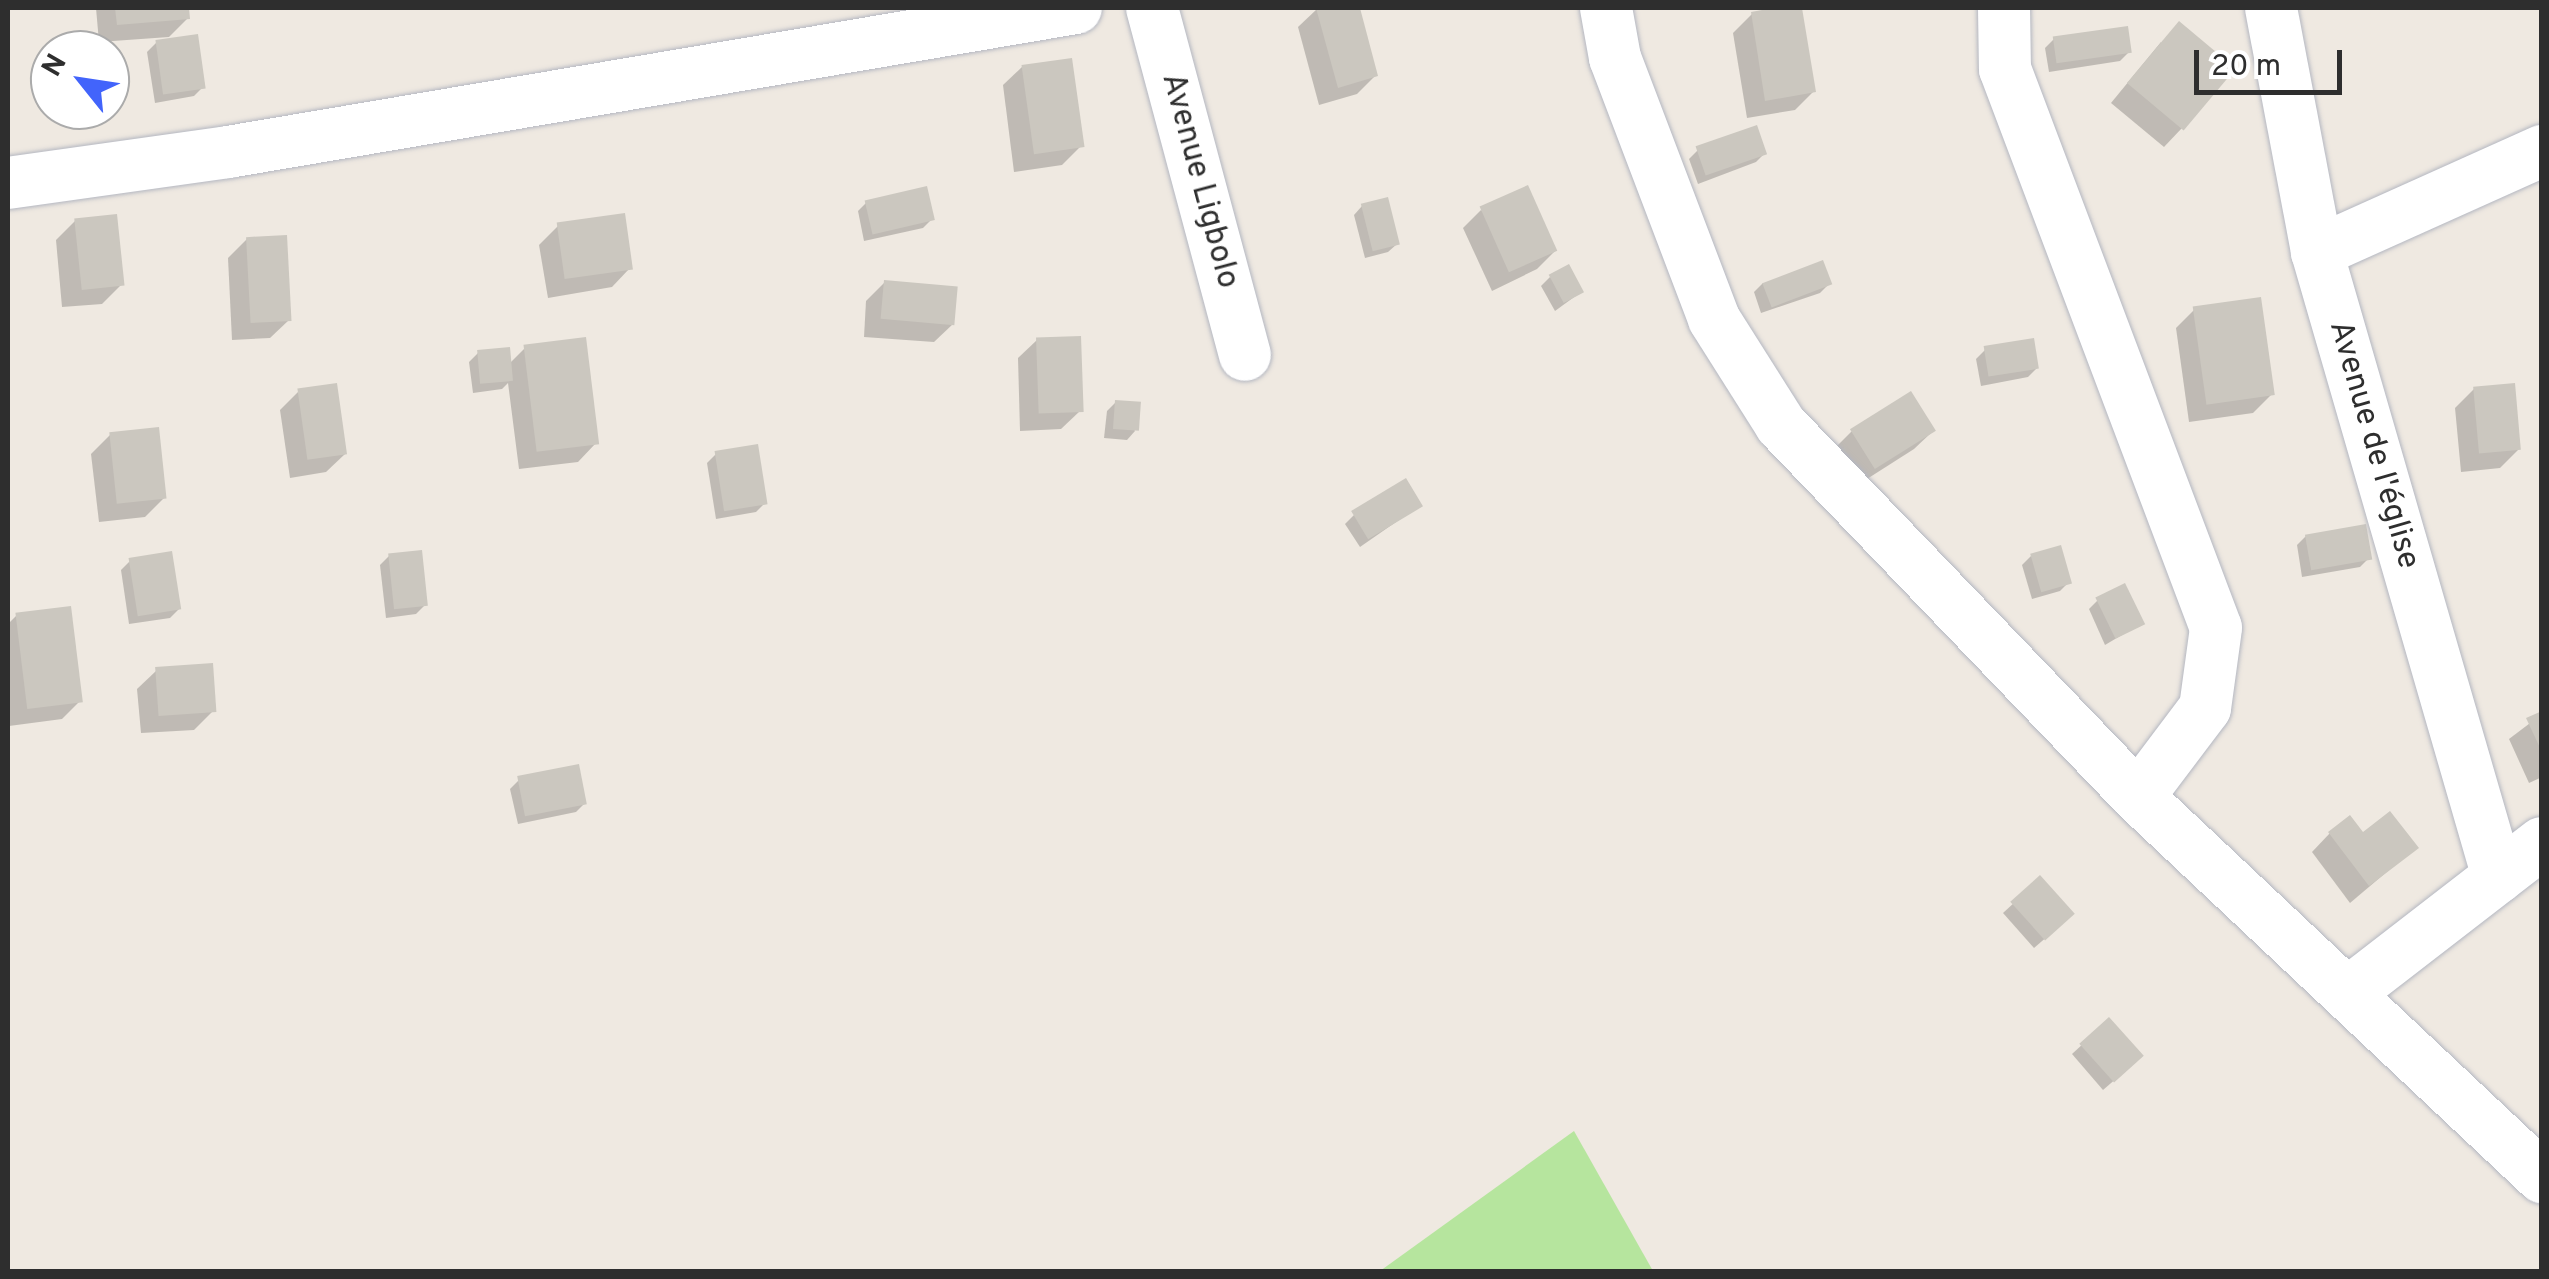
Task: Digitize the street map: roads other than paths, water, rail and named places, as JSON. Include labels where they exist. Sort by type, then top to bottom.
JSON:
[{"type":"street","points":[[8,183],[228,152],[1076,8]]},
{"type":"street","name":"Avenue Ligbolo","points":[[1152,8],[1246,356]]},
{"type":"street","points":[[1606,8],[1615,58],[1714,319],[1782,426],[2138,797],[2542,1176]]},
{"type":"street","points":[[2004,8],[2005,69],[2216,628],[2204,708],[2138,797]]},
{"type":"street","name":"Avenue de l'église","points":[[2271,8],[2318,252],[2498,877]]},
{"type":"street","points":[[2318,252],[2542,151]]},
{"type":"street","points":[[2348,993],[2542,843]]}]
